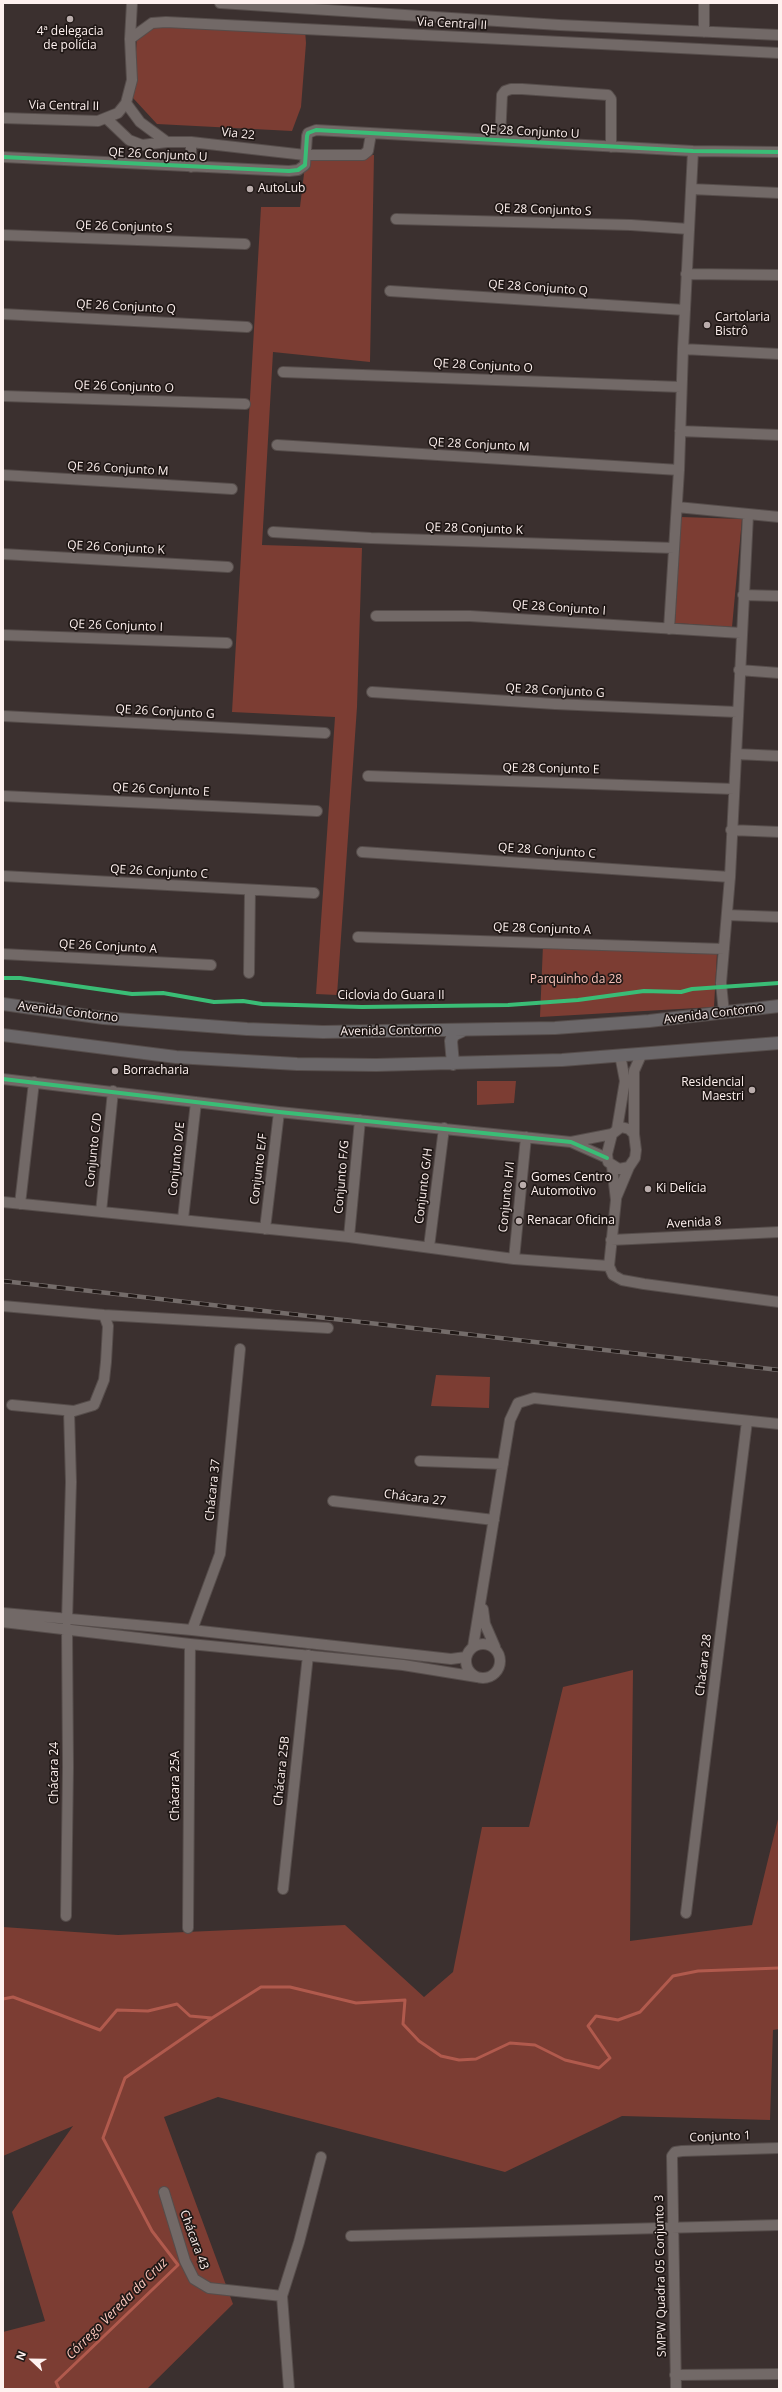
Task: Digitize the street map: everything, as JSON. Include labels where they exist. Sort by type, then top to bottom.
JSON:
[{"type":"main road","name":"Avenida Contorno","points":[[3,1004],[104,1018],[277,1031],[464,1030],[587,1026],[649,1022],[779,1006]]},
{"type":"main road","points":[[453,1064],[451,1041],[453,1035],[464,1030]]},
{"type":"main road","points":[[3,1035],[176,1057],[305,1064],[453,1064],[562,1060],[779,1043]]},
{"type":"street","points":[[132,3],[130,39],[132,80],[126,103],[140,122],[167,142]]},
{"type":"street","name":"Via Central II","points":[[220,3],[604,27],[779,35]]},
{"type":"street","points":[[704,3],[704,32]]},
{"type":"street","name":"Via Central II","points":[[130,39],[152,23],[166,22],[779,53]]},
{"type":"street","points":[[603,44],[604,27]]},
{"type":"street","points":[[500,140],[502,95],[505,91],[511,89],[522,89],[608,95],[611,99],[612,147]]},
{"type":"street","name":"Via Central II","points":[[3,118],[98,121],[107,119],[118,113],[126,103]]},
{"type":"street","name":"Via 22","points":[[107,119],[122,135],[136,142],[146,144],[191,142],[306,158],[363,156],[368,151],[371,134]]},
{"type":"street","name":"QE 28 Conjunto U","points":[[306,158],[307,136],[311,131],[693,151],[779,152]]},
{"type":"street","points":[[191,142],[191,167]]},
{"type":"street","points":[[669,629],[679,470],[682,348],[693,151]]},
{"type":"street","name":"QE 26 Conjunto U","points":[[3,157],[289,171],[302,168],[306,158]]},
{"type":"street","points":[[691,189],[779,192]]},
{"type":"street","name":"QE 28 Conjunto S","points":[[396,219],[631,225],[689,229]]},
{"type":"street","name":"QE 26 Conjunto S","points":[[3,235],[245,244]]},
{"type":"street","points":[[686,274],[779,275]]},
{"type":"street","name":"QE 28 Conjunto Q","points":[[390,291],[685,310]]},
{"type":"street","name":"QE 26 Conjunto Q","points":[[3,314],[247,327]]},
{"type":"street","points":[[682,348],[779,354]]},
{"type":"street","name":"QE 28 Conjunto O","points":[[283,372],[681,387]]},
{"type":"street","name":"QE 26 Conjunto O","points":[[3,396],[245,404]]},
{"type":"street","points":[[680,431],[779,435]]},
{"type":"street","name":"QE 28 Conjunto M","points":[[277,445],[679,470]]},
{"type":"street","name":"QE 26 Conjunto M","points":[[3,475],[232,489]]},
{"type":"street","points":[[677,507],[779,517]]},
{"type":"street","points":[[724,1012],[721,983],[730,877],[731,830],[748,515]]},
{"type":"street","name":"QE 28 Conjunto K","points":[[273,532],[371,538],[674,548]]},
{"type":"street","name":"QE 26 Conjunto K","points":[[3,554],[228,567]]},
{"type":"street","points":[[743,595],[779,596]]},
{"type":"street","name":"QE 28 Conjunto I","points":[[376,616],[470,616],[741,633]]},
{"type":"street","name":"QE 26 Conjunto I","points":[[3,635],[227,643]]},
{"type":"street","points":[[739,670],[779,673]]},
{"type":"street","name":"QE 28 Conjunto G","points":[[372,692],[555,704],[737,712]]},
{"type":"street","name":"QE 26 Conjunto G","points":[[3,716],[325,734]]},
{"type":"street","points":[[736,754],[779,756]]},
{"type":"street","name":"QE 28 Conjunto E","points":[[368,776],[734,789]]},
{"type":"street","name":"QE 26 Conjunto E","points":[[3,796],[317,811]]},
{"type":"street","points":[[731,830],[779,832]]},
{"type":"street","name":"QE 28 Conjunto C","points":[[362,852],[730,877]]},
{"type":"street","name":"QE 26 Conjunto C","points":[[3,876],[314,893]]},
{"type":"street","points":[[249,973],[250,890]]},
{"type":"street","points":[[727,915],[779,917]]},
{"type":"street","name":"QE 28 Conjunto A","points":[[358,937],[724,949]]},
{"type":"street","name":"QE 26 Conjunto A","points":[[3,954],[211,965]]},
{"type":"street","points":[[642,1053],[634,1071],[635,1158],[629,1167],[616,1200],[609,1266],[611,1272],[618,1278],[634,1282],[779,1302]]},
{"type":"street","points":[[616,1055],[621,1060],[626,1081],[614,1132],[610,1162],[616,1200]]},
{"type":"street","points":[[3,1079],[114,1091],[279,1112],[571,1142],[626,1128],[634,1134]]},
{"type":"street","points":[[20,1204],[34,1082]]},
{"type":"street","name":"Conjunto C/D","points":[[101,1212],[114,1091]]},
{"type":"street","name":"Conjunto D/E","points":[[183,1219],[196,1102]]},
{"type":"street","name":"Conjunto E/F","points":[[265,1229],[279,1112]]},
{"type":"street","name":"Conjunto F/G","points":[[349,1237],[360,1120]]},
{"type":"street","name":"Conjunto G/H","points":[[429,1247],[444,1128]]},
{"type":"street","name":"Conjunto H/I","points":[[514,1259],[526,1137]]},
{"type":"street","points":[[571,1142],[610,1162],[619,1169],[629,1167]]},
{"type":"street","points":[[3,1202],[183,1219],[349,1237],[514,1259],[609,1266]]},
{"type":"street","name":"Avenida 8","points":[[611,1240],[779,1232]]},
{"type":"street","points":[[3,1306],[104,1315],[328,1328]]},
{"type":"street","points":[[12,1405],[69,1411],[90,1407],[97,1400],[104,1380],[108,1326],[104,1315]]},
{"type":"street","name":"Chácara 37","points":[[192,1630],[218,1562],[240,1348]]},
{"type":"street","points":[[477,1677],[468,1668],[466,1657],[473,1647],[503,1464],[513,1410],[518,1403],[529,1399],[779,1424]]},
{"type":"street","name":"Chácara 24","points":[[66,1916],[68,1767],[67,1625],[71,1482],[69,1411]]},
{"type":"street","name":"Chácara 28","points":[[686,1913],[747,1421]]},
{"type":"street","points":[[420,1461],[503,1464]]},
{"type":"street","name":"Chácara 27","points":[[333,1501],[494,1520]]},
{"type":"street","points":[[3,1613],[67,1625],[190,1644],[444,1670],[486,1678],[495,1674],[500,1665],[500,1656],[485,1624],[482,1599]]},
{"type":"street","points":[[3,1622],[192,1630],[451,1659],[466,1657]]},
{"type":"street","points":[[473,1647],[484,1643],[495,1647]]},
{"type":"street","name":"Chácara 25A","points":[[188,1928],[190,1644]]},
{"type":"street","name":"Chácara 25B","points":[[283,1889],[308,1655]]},
{"type":"street","name":"Conjunto 1","points":[[671,2164],[673,2154],[682,2151],[779,2148]]},
{"type":"street","points":[[289,2389],[282,2296],[299,2242],[321,2156]]},
{"type":"street","name":"SMPW Quadra 05 Conjunto 3","points":[[671,2164],[674,2229],[676,2389]]},
{"type":"street","name":"Chácara 43","points":[[164,2192],[185,2261],[194,2279],[209,2288],[282,2296]]},
{"type":"street","points":[[351,2236],[674,2229],[779,2225]]},
{"type":"street","points":[[675,2375],[779,2374]]},
{"type":"green space","points":[[153,20],[305,30],[306,43],[301,107],[292,131],[157,124],[133,98],[137,36]]},
{"type":"green space","points":[[374,155],[370,362],[273,352],[262,545],[362,548],[357,707],[337,995],[316,994],[335,717],[232,712],[261,207],[300,207],[306,157]]},
{"type":"green space","points":[[681,517],[742,519],[732,627],[675,623]]},
{"type":"green space","name":"Parquinho da 28","points":[[543,945],[717,953],[714,1007],[540,1017]]},
{"type":"green space","points":[[477,1081],[516,1081],[514,1103],[477,1105]]},
{"type":"green space","points":[[436,1375],[490,1377],[489,1408],[431,1406]]},
{"type":"green space","points":[[633,1670],[630,1941],[752,1925],[779,1815],[779,2029],[773,2030],[770,2120],[622,2116],[505,2172],[218,2097],[164,2117],[233,2304],[147,2389],[3,2389],[3,2332],[45,2321],[12,2212],[73,2126],[3,2156],[3,1927],[118,1935],[345,1925],[424,1997],[453,1972],[482,1827],[529,1827],[563,1687]]},
{"type":"waterway","name":"Córrego Vereda da Cruz","points":[[59,2389],[56,2382],[178,2265],[152,2231],[103,2138],[125,2078],[212,2018],[261,1987],[290,1987],[356,2003],[405,2000],[403,2024],[419,2041],[441,2056],[459,2060],[476,2059],[510,2043],[535,2045],[565,2060],[599,2068],[610,2058],[588,2026],[596,2016],[618,2020],[640,2012],[673,1976],[698,1971],[779,1968]]},
{"type":"waterway","points":[[3,1999],[13,1997],[100,2030],[117,2010],[148,2011],[177,2004],[190,2016],[212,2018]]},
{"type":"railway","points":[[3,1281],[779,1370]]},
{"type":"cycle path","points":[[3,157],[289,171],[298,170],[305,165],[307,136],[308,133],[316,130],[693,151],[779,152]]},
{"type":"cycle path","name":"Ciclovia do Guara II","points":[[3,978],[20,978],[132,994],[163,993],[214,1002],[243,1001],[262,1004],[362,1007],[508,1005],[578,1000],[644,991],[681,992],[692,989],[779,983]]},
{"type":"cycle path","points":[[3,1079],[279,1112],[571,1142],[607,1158]]},
{"type":"place","name":"4ª delegacia de polícia","points":[[70,19]]},
{"type":"place","name":"AutoLub","points":[[250,189]]},
{"type":"place","name":"Cartolaria Bistrô","points":[[707,325]]},
{"type":"place","name":"Borracharia","points":[[115,1071]]},
{"type":"place","name":"Residencial Maestri","points":[[752,1090]]},
{"type":"place","name":"Gomes Centro Automotivo","points":[[523,1185]]},
{"type":"place","name":"Ki Delícia","points":[[648,1189]]},
{"type":"place","name":"Renacar Oficina","points":[[519,1221]]}]
